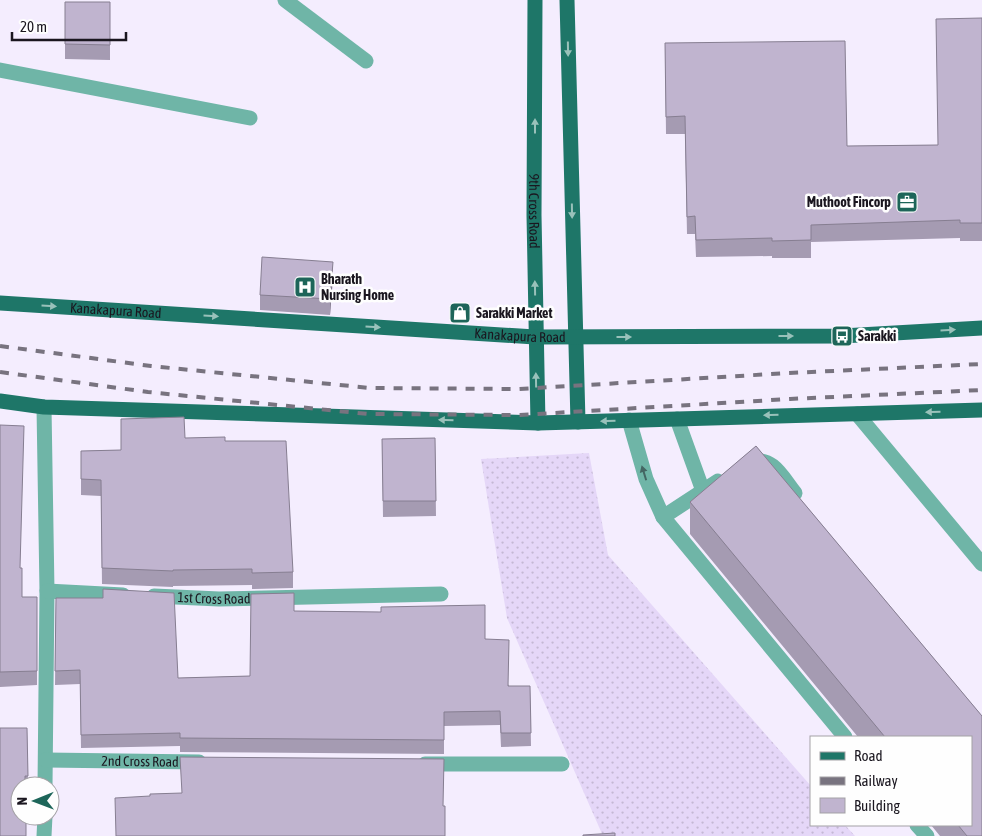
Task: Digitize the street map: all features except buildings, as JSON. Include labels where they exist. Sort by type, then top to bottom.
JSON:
[{"type":"main road","name":"9th Cross Road","points":[[535,0],[534,215],[538,423]]},
{"type":"main road","points":[[566,0],[578,422]]},
{"type":"main road","name":"Kanakapura Road","points":[[0,303],[535,337],[842,336],[982,328]]},
{"type":"main road","points":[[0,401],[44,407],[538,423],[982,410]]},
{"type":"street","points":[[285,0],[366,61]]},
{"type":"street","points":[[0,70],[250,118]]},
{"type":"street","points":[[44,407],[48,591],[45,776]]},
{"type":"street","points":[[857,414],[982,564]]},
{"type":"street","points":[[676,419],[704,491]]},
{"type":"street","points":[[629,420],[646,479],[663,517],[844,736]]},
{"type":"street","points":[[742,466],[750,461],[770,462],[808,508]]},
{"type":"street","points":[[663,517],[727,476]]},
{"type":"street","name":"1st Cross Road","points":[[48,591],[219,599],[441,594]]},
{"type":"street","name":"2nd Cross Road","points":[[46,760],[214,762]]},
{"type":"street","points":[[411,764],[562,764]]},
{"type":"street","points":[[918,826],[927,836]]},
{"type":"shaded area","points":[[589,453],[608,555],[810,785],[810,826],[846,826],[855,836],[603,836],[507,618],[481,459]]},
{"type":"railway","points":[[0,346],[151,366],[370,388],[519,389],[982,364]]},
{"type":"railway","points":[[0,372],[148,392],[368,414],[520,415],[982,390]]},
{"type":"place","name":"Muthoot Fincorp","points":[[907,202]]},
{"type":"place","name":"Bharath Nursing Home","points":[[305,287]]},
{"type":"place","name":"Sarakki Market","points":[[460,313]]},
{"type":"place","name":"Sarakki","points":[[842,336]]}]
